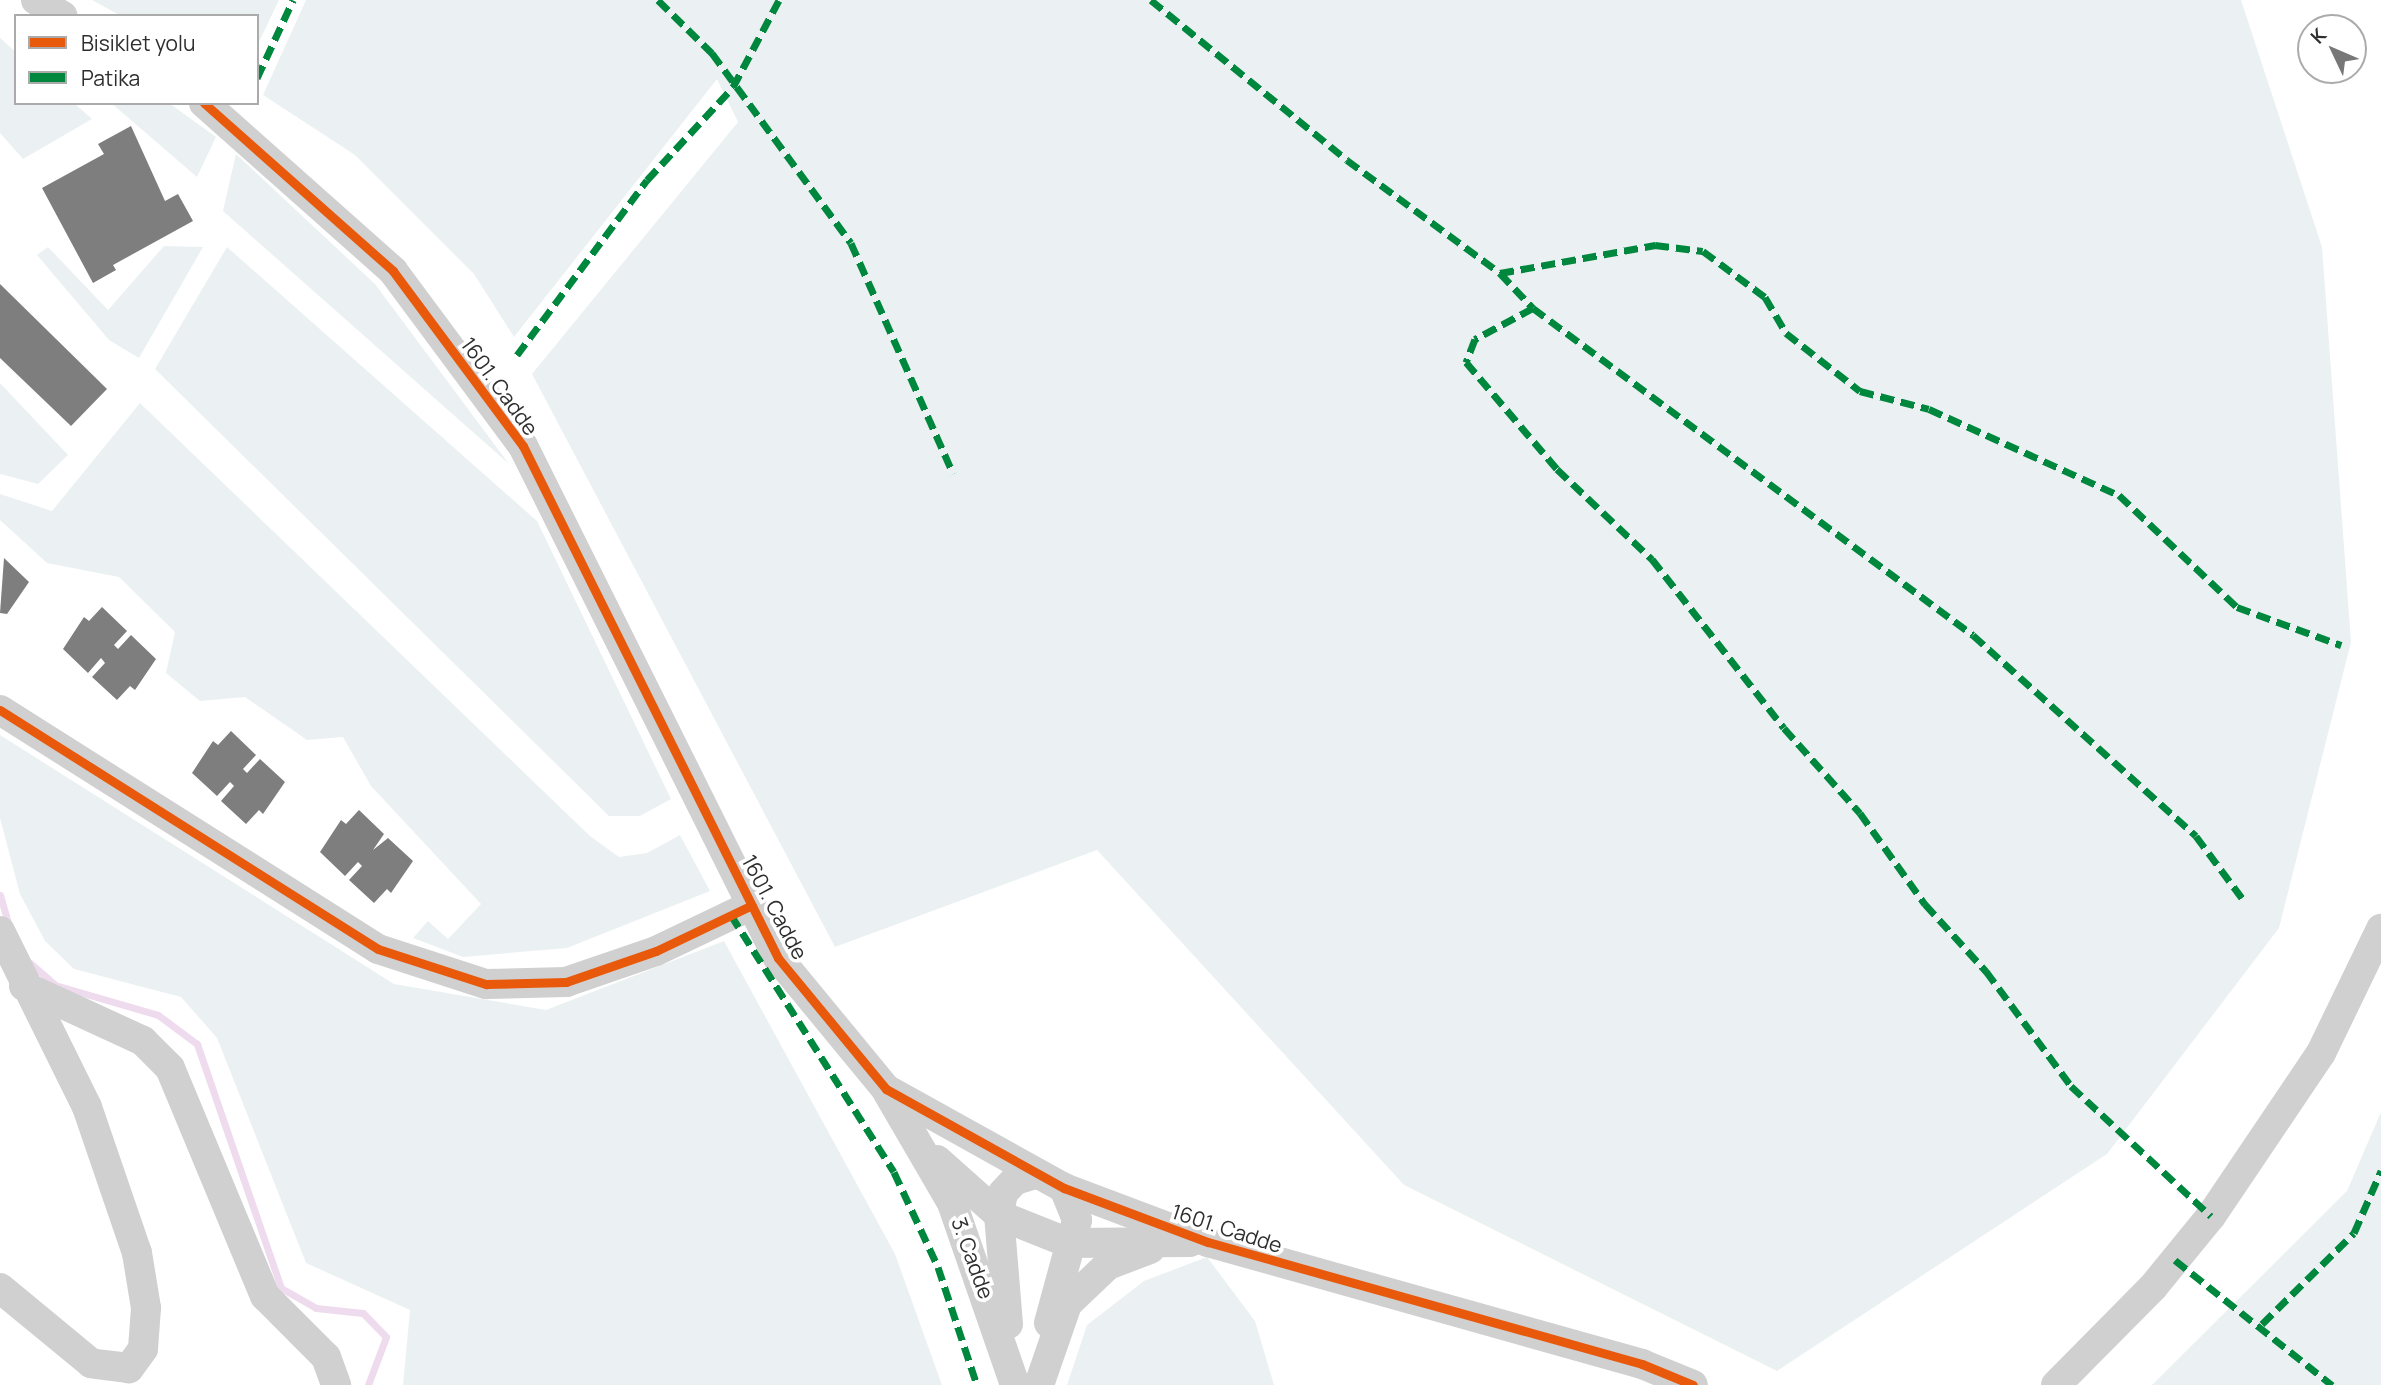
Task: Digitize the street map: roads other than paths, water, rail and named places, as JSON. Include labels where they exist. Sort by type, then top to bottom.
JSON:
[{"type":"street","points":[[36,0],[60,14]]},
{"type":"street","name":"1601. Cadde","points":[[206,105],[393,271],[523,446],[778,958],[886,1089],[1064,1188],[1208,1242],[1693,1385]]},
{"type":"street","points":[[0,710],[378,949],[486,984],[566,982],[656,951],[752,905]]},
{"type":"street","points":[[2056,1385],[2153,1287],[2271,1132],[2321,1053],[2381,929]]},
{"type":"street","points":[[0,931],[24,986],[87,1107],[137,1253],[146,1308],[143,1349],[129,1368],[91,1363],[0,1288]]},
{"type":"street","points":[[24,986],[143,1041],[170,1068],[265,1296],[326,1357],[336,1385]]},
{"type":"street","name":"3. Cadde","points":[[886,1089],[921,1145],[952,1203],[1027,1378]]},
{"type":"street","name":"3. Cadde","points":[[921,1145],[999,1215],[1069,1243],[1208,1242]]},
{"type":"street","name":"3. Cadde","points":[[1027,1378],[999,1215],[1003,1194],[1015,1180],[1035,1174]]},
{"type":"street","points":[[1027,1378],[1077,1220],[1064,1188]]},
{"type":"street","points":[[1027,1378],[1067,1304],[1087,1282],[1108,1265],[1167,1242]]},
{"type":"street","points":[[2040,1385],[2098,1340]]},
{"type":"street","name":"1601. Cadde","points":[[1585,1352],[1657,1385]]},
{"type":"waterway","points":[[0,895],[9,926]]},
{"type":"waterway","points":[[30,963],[55,985],[158,1015],[197,1044],[281,1288],[316,1308],[363,1313],[386,1337],[368,1385]]}]
